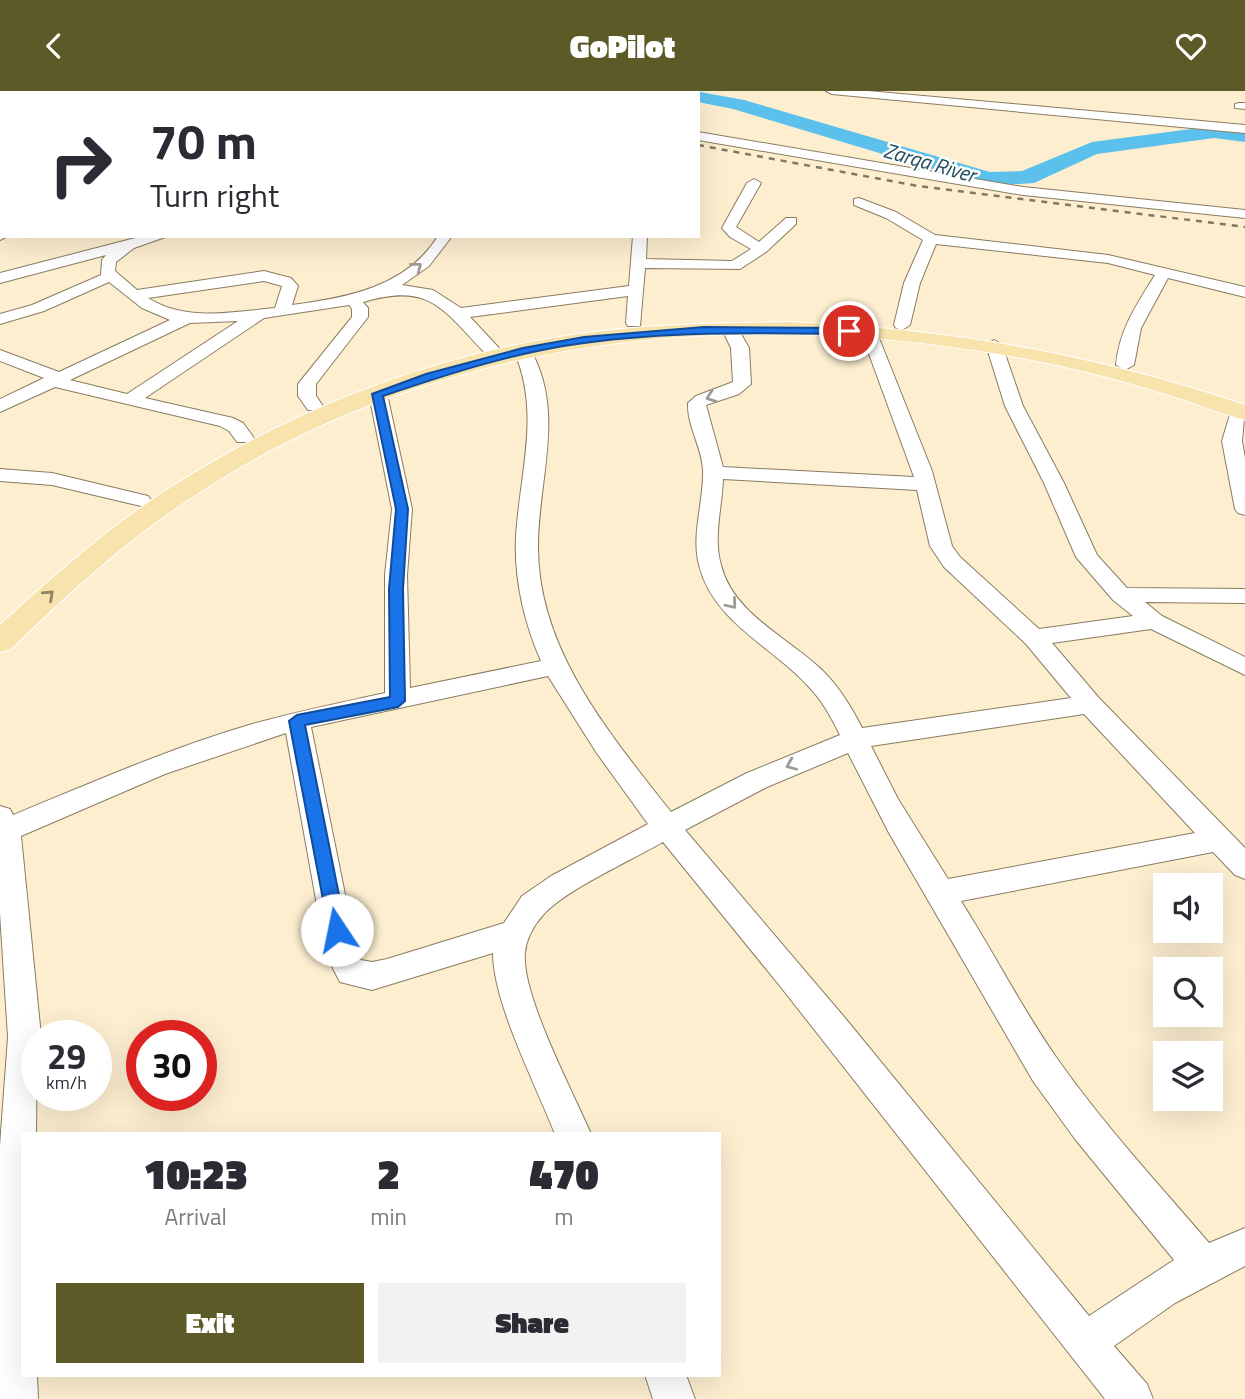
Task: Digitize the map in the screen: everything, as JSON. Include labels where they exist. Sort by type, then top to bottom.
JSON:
[{"type":"main road","points":[[0,642],[88,561],[189,487],[274,439],[377,394],[429,377],[634,323],[765,318],[902,325],[1002,338],[1125,365],[1243,409]]},
{"type":"main road","points":[[0,615],[67,554],[141,500],[244,438],[314,406],[388,378],[541,336],[730,329],[929,336],[994,345],[1102,369],[1243,409]]},
{"type":"street","points":[[832,91],[1245,129]]},
{"type":"street","points":[[700,136],[1012,190],[1104,202],[1245,214]]},
{"type":"street","points":[[754,183],[729,227],[735,235],[761,249]]},
{"type":"street","points":[[859,202],[891,215],[931,239],[1108,259],[1245,292]]},
{"type":"street","points":[[637,263],[728,267],[740,264],[791,221]]},
{"type":"street","points":[[0,278],[154,238]]},
{"type":"street","points":[[128,245],[109,260],[106,268],[111,276],[162,313],[187,318],[262,313],[352,299],[382,290],[421,265],[443,238]]},
{"type":"street","points":[[634,323],[640,238]]},
{"type":"street","points":[[902,325],[912,282],[931,239]]},
{"type":"street","points":[[1125,365],[1127,341],[1135,320],[1164,271]]},
{"type":"street","points":[[0,319],[38,308],[111,276]]},
{"type":"street","points":[[137,295],[264,276],[286,281],[290,286],[282,310]]},
{"type":"street","points":[[382,290],[426,293],[456,314],[491,348]]},
{"type":"street","points":[[456,314],[635,290]]},
{"type":"street","points":[[314,406],[307,396],[307,384],[360,317],[360,307],[352,299]]},
{"type":"street","points":[[130,400],[262,313]]},
{"type":"street","points":[[0,407],[187,318]]},
{"type":"street","points":[[730,329],[740,348],[742,384],[732,391],[705,397],[697,403],[696,409],[709,442],[714,473],[706,542],[707,561],[715,580],[729,602],[748,622],[828,692],[855,739],[878,788],[1024,1039],[1048,1075],[1202,1264]]},
{"type":"street","points":[[869,332],[926,484],[941,546],[952,562],[1034,638],[1090,704],[1245,867]]},
{"type":"street","points":[[994,345],[1014,406],[1054,483],[1082,547],[1103,577],[1154,621],[1245,667]]},
{"type":"street","points":[[523,351],[532,367],[537,394],[536,446],[527,537],[528,569],[542,634],[556,666],[623,771],[667,827],[1132,1399]]},
{"type":"street","points":[[0,355],[55,379],[226,422],[236,427],[244,438]]},
{"type":"street","points":[[377,394],[402,509],[396,589],[398,701]]},
{"type":"street","points":[[1243,409],[1232,441],[1245,509]]},
{"type":"street","points":[[714,473],[926,484]]},
{"type":"street","points":[[0,475],[52,479],[141,500]]},
{"type":"street","points":[[1121,595],[1245,596]]},
{"type":"street","points":[[1034,638],[1154,621]]},
{"type":"street","points":[[17,1399],[12,1233],[26,1037],[18,926],[3,824],[222,743],[297,721],[556,666]]},
{"type":"street","points":[[571,1132],[517,999],[509,972],[509,951],[514,933],[533,905],[561,885],[757,780],[855,739],[1090,704]]},
{"type":"street","points":[[297,721],[342,955],[351,972],[372,976],[387,973],[514,933]]},
{"type":"street","points":[[940,893],[1218,840]]},
{"type":"street","points":[[1085,1343],[1157,1290],[1202,1264],[1245,1247]]},
{"type":"street","points":[[666,1377],[674,1399]]},
{"type":"waterway","name":"Zarqa River","points":[[700,96],[737,104],[989,179],[1026,178],[1092,148],[1214,132],[1245,136]]},
{"type":"railway","points":[[700,145],[918,186],[1245,227]]},
{"type":"route","points":[[337,930],[297,721],[398,701],[396,589],[402,509],[377,394],[523,351],[584,340],[704,330],[775,328],[849,331]]}]
